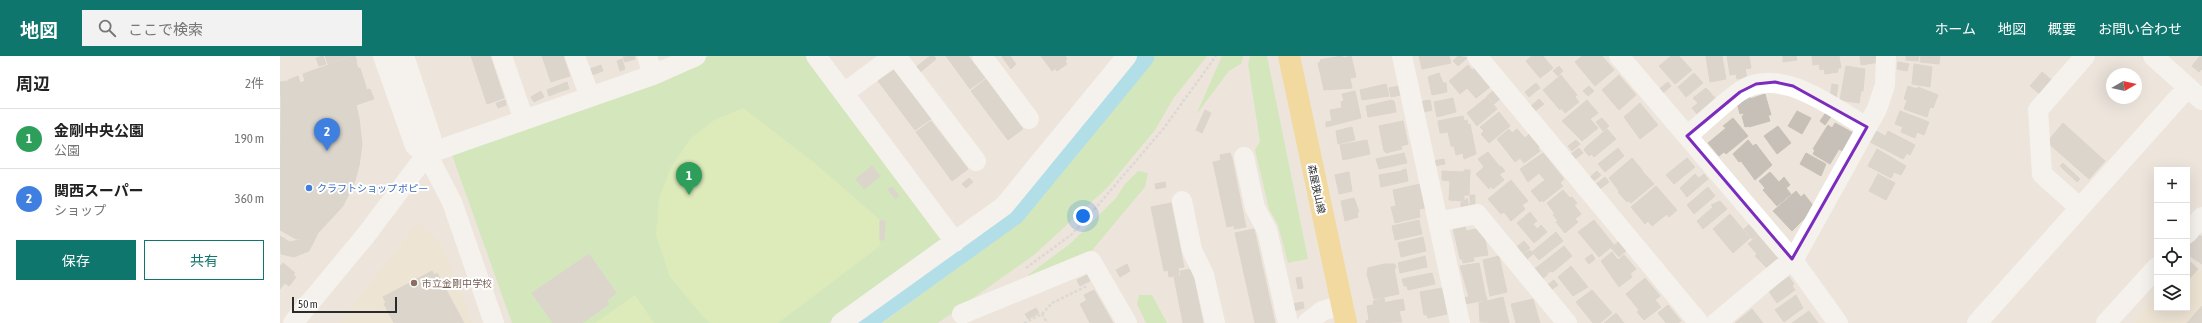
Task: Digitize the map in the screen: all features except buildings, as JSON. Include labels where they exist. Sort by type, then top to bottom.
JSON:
[{"type":"main road","name":"森屋狭山線","points":[[1291,56],[1344,314]]},
{"type":"street","points":[[383,56],[415,146],[427,154],[452,202],[494,323]]},
{"type":"street","points":[[293,323],[366,235],[427,154],[431,137],[404,56]]},
{"type":"street","points":[[502,56],[524,120]]},
{"type":"street","points":[[575,56],[590,97]]},
{"type":"street","points":[[647,56],[653,75]]},
{"type":"street","points":[[427,154],[653,75],[696,56]]},
{"type":"street","points":[[816,56],[955,242]]},
{"type":"street","points":[[844,93],[895,56],[976,161]]},
{"type":"street","points":[[982,56],[1029,119]]},
{"type":"street","points":[[841,323],[1004,206],[1127,56]]},
{"type":"street","points":[[1402,56],[1460,323]]},
{"type":"street","points":[[1477,56],[1699,323]]},
{"type":"street","points":[[1619,56],[1792,259],[1838,323]]},
{"type":"street","points":[[1716,323],[1792,259],[1877,109],[1885,85],[1886,56]]},
{"type":"street","points":[[2080,208],[2042,174],[2038,110],[2085,56]]},
{"type":"street","points":[[1977,323],[2080,208],[2195,93],[2153,56]]},
{"type":"street","points":[[1687,136],[1740,92],[1756,84],[1775,82],[1793,86],[1867,127]]},
{"type":"street","points":[[1244,157],[1255,208],[1267,230],[1288,323]]},
{"type":"street","points":[[1182,201],[1192,250],[1204,275],[1215,323]]},
{"type":"street","points":[[1438,222],[1477,214],[1567,323]]},
{"type":"street","points":[[962,314],[1091,261],[1127,323]]},
{"type":"street","points":[[2106,323],[2154,270]]},
{"type":"street","points":[[1307,323],[1322,311],[1344,314]]},
{"type":"path","points":[[1023,270],[1071,235],[1087,218],[1164,128],[1216,56]]},
{"type":"path","points":[[1024,323],[1042,314],[1052,303],[1102,279]]},
{"type":"path","points":[[1042,314],[1047,323]]},
{"type":"highlighted area","points":[[1775,82],[1793,86],[1867,127],[1792,259],[1687,136],[1740,92],[1756,84]]},
{"type":"shaded area","name":"市立金剛中学校","points":[[418,222],[441,243],[473,323],[339,323]]},
{"type":"shaded area","points":[[2190,260],[2202,271],[2202,323],[2134,323],[2154,299],[2154,311],[2190,311]]},
{"type":"green space","points":[[709,56],[809,56],[945,238],[829,323],[512,323],[452,155]]},
{"type":"green space","points":[[1155,56],[1207,56],[1173,99],[1155,130],[1108,187],[1034,255],[938,323],[882,323],[1018,224]]},
{"type":"green space","points":[[1222,56],[1243,56],[1242,63],[1229,71],[1196,115]]},
{"type":"green space","points":[[1250,56],[1267,56],[1308,259],[1288,263],[1278,225],[1269,209],[1255,150],[1260,142],[1248,64]]},
{"type":"green space","points":[[743,108],[816,164],[879,219],[880,246],[778,323],[711,323],[703,317],[670,277],[656,235],[659,199],[671,167],[691,138],[714,120]]},
{"type":"green space","points":[[1138,171],[1148,173],[1145,187],[1084,260],[1027,280],[1028,275],[1071,243],[1116,198],[1125,184]]},
{"type":"green space","points":[[635,295],[654,323],[595,323]]},
{"type":"green space","points":[[1139,295],[1152,295],[1167,323],[1146,323],[1137,304]]},
{"type":"waterway","points":[[860,323],[1013,213],[1142,56]]},
{"type":"place","name":"関西スーパー","points":[[327,151]]},
{"type":"place","name":"クラフトショップ ポピー","points":[[309,188]]},
{"type":"place","name":"金剛中央公園","points":[[689,195]]},
{"type":"place","name":"市立金剛中学校","points":[[414,283]]}]
